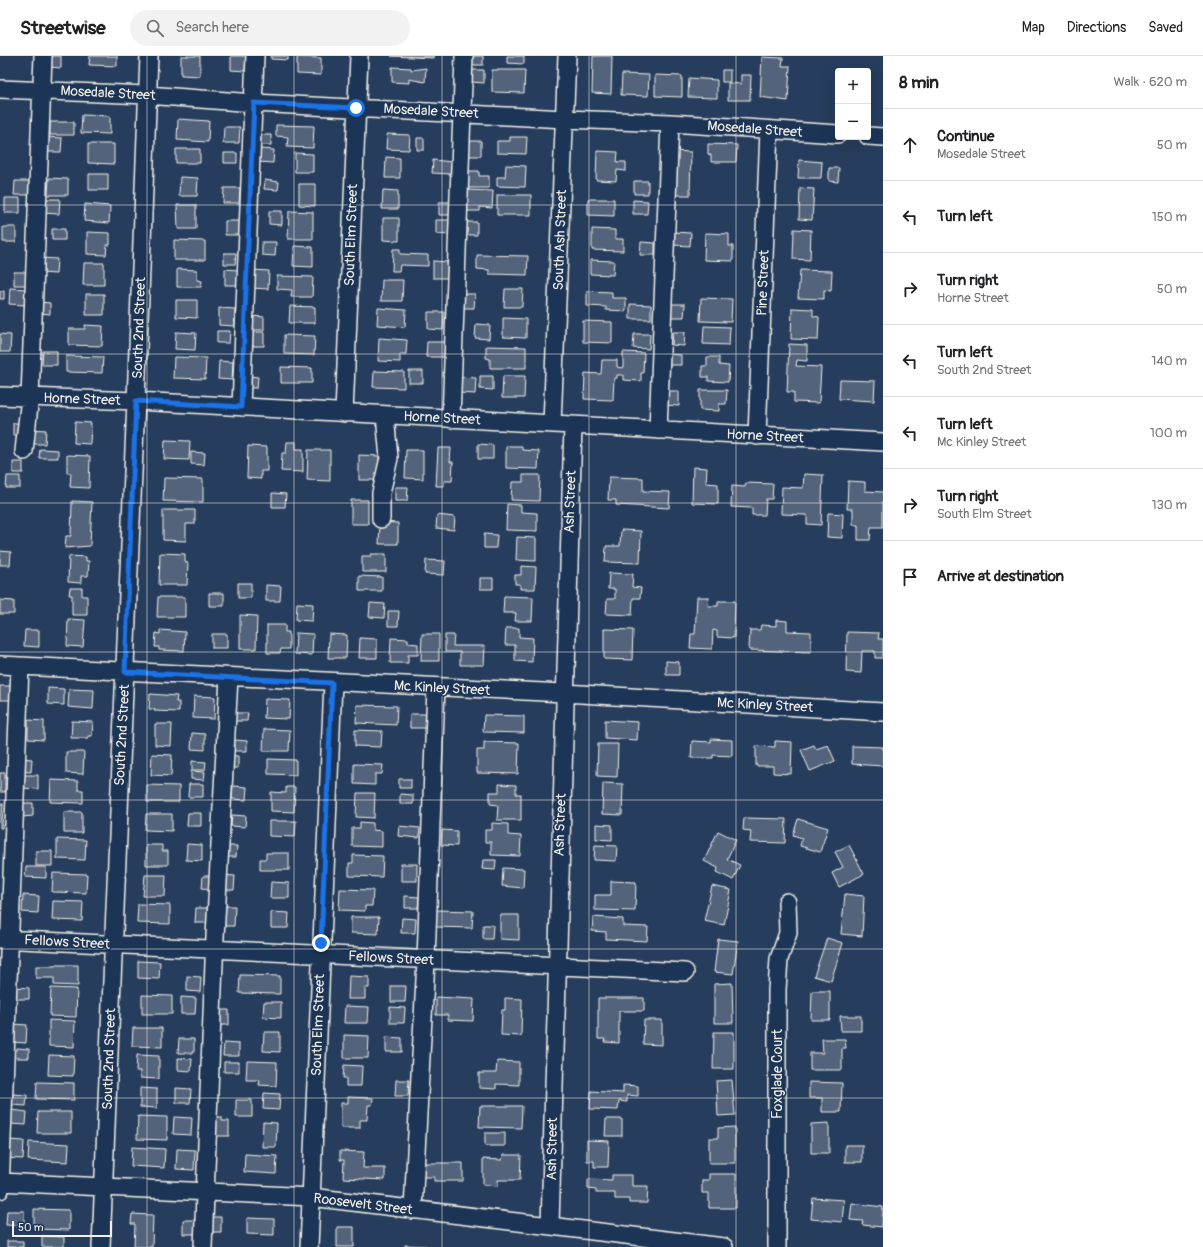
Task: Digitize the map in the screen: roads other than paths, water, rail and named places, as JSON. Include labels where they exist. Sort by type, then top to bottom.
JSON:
[{"type":"street","points":[[24,451],[30,397],[42,56]]},
{"type":"street","name":"South 2nd Street","points":[[101,1247],[136,401],[148,56]]},
{"type":"street","points":[[241,407],[255,56]]},
{"type":"street","name":"South Elm Street","points":[[344,413],[359,56]]},
{"type":"street","points":[[451,419],[464,56]]},
{"type":"street","name":"South Ash Street","points":[[552,424],[567,56]]},
{"type":"street","name":"Mosedale Street","points":[[0,89],[147,95],[254,103],[670,123],[835,134]]},
{"type":"street","points":[[658,430],[670,123]]},
{"type":"street","name":"Pine Street","points":[[757,436],[769,130]]},
{"type":"street","points":[[871,136],[883,137]]},
{"type":"street","name":"Horne Street","points":[[0,396],[136,401],[883,442]]},
{"type":"street","points":[[381,519],[381,493],[389,458],[385,415]]},
{"type":"street","name":"Ash Street","points":[[550,1225],[564,693],[573,426]]},
{"type":"street","name":"Mc Kinley Street","points":[[0,665],[332,683],[564,693],[883,712]]},
{"type":"street","points":[[0,1190],[4,939],[20,666]]},
{"type":"street","points":[[203,1247],[215,949],[229,677]]},
{"type":"street","name":"South Elm Street","points":[[308,1247],[332,683]]},
{"type":"street","points":[[413,1210],[426,960],[436,687]]},
{"type":"street","name":"Foxglade Court","points":[[777,1247],[777,990],[779,959],[788,933],[788,902]]},
{"type":"street","name":"Fellows Street","points":[[4,939],[557,967],[685,972]]},
{"type":"street","name":"Roosevelt Street","points":[[0,1182],[311,1197],[724,1247]]}]
